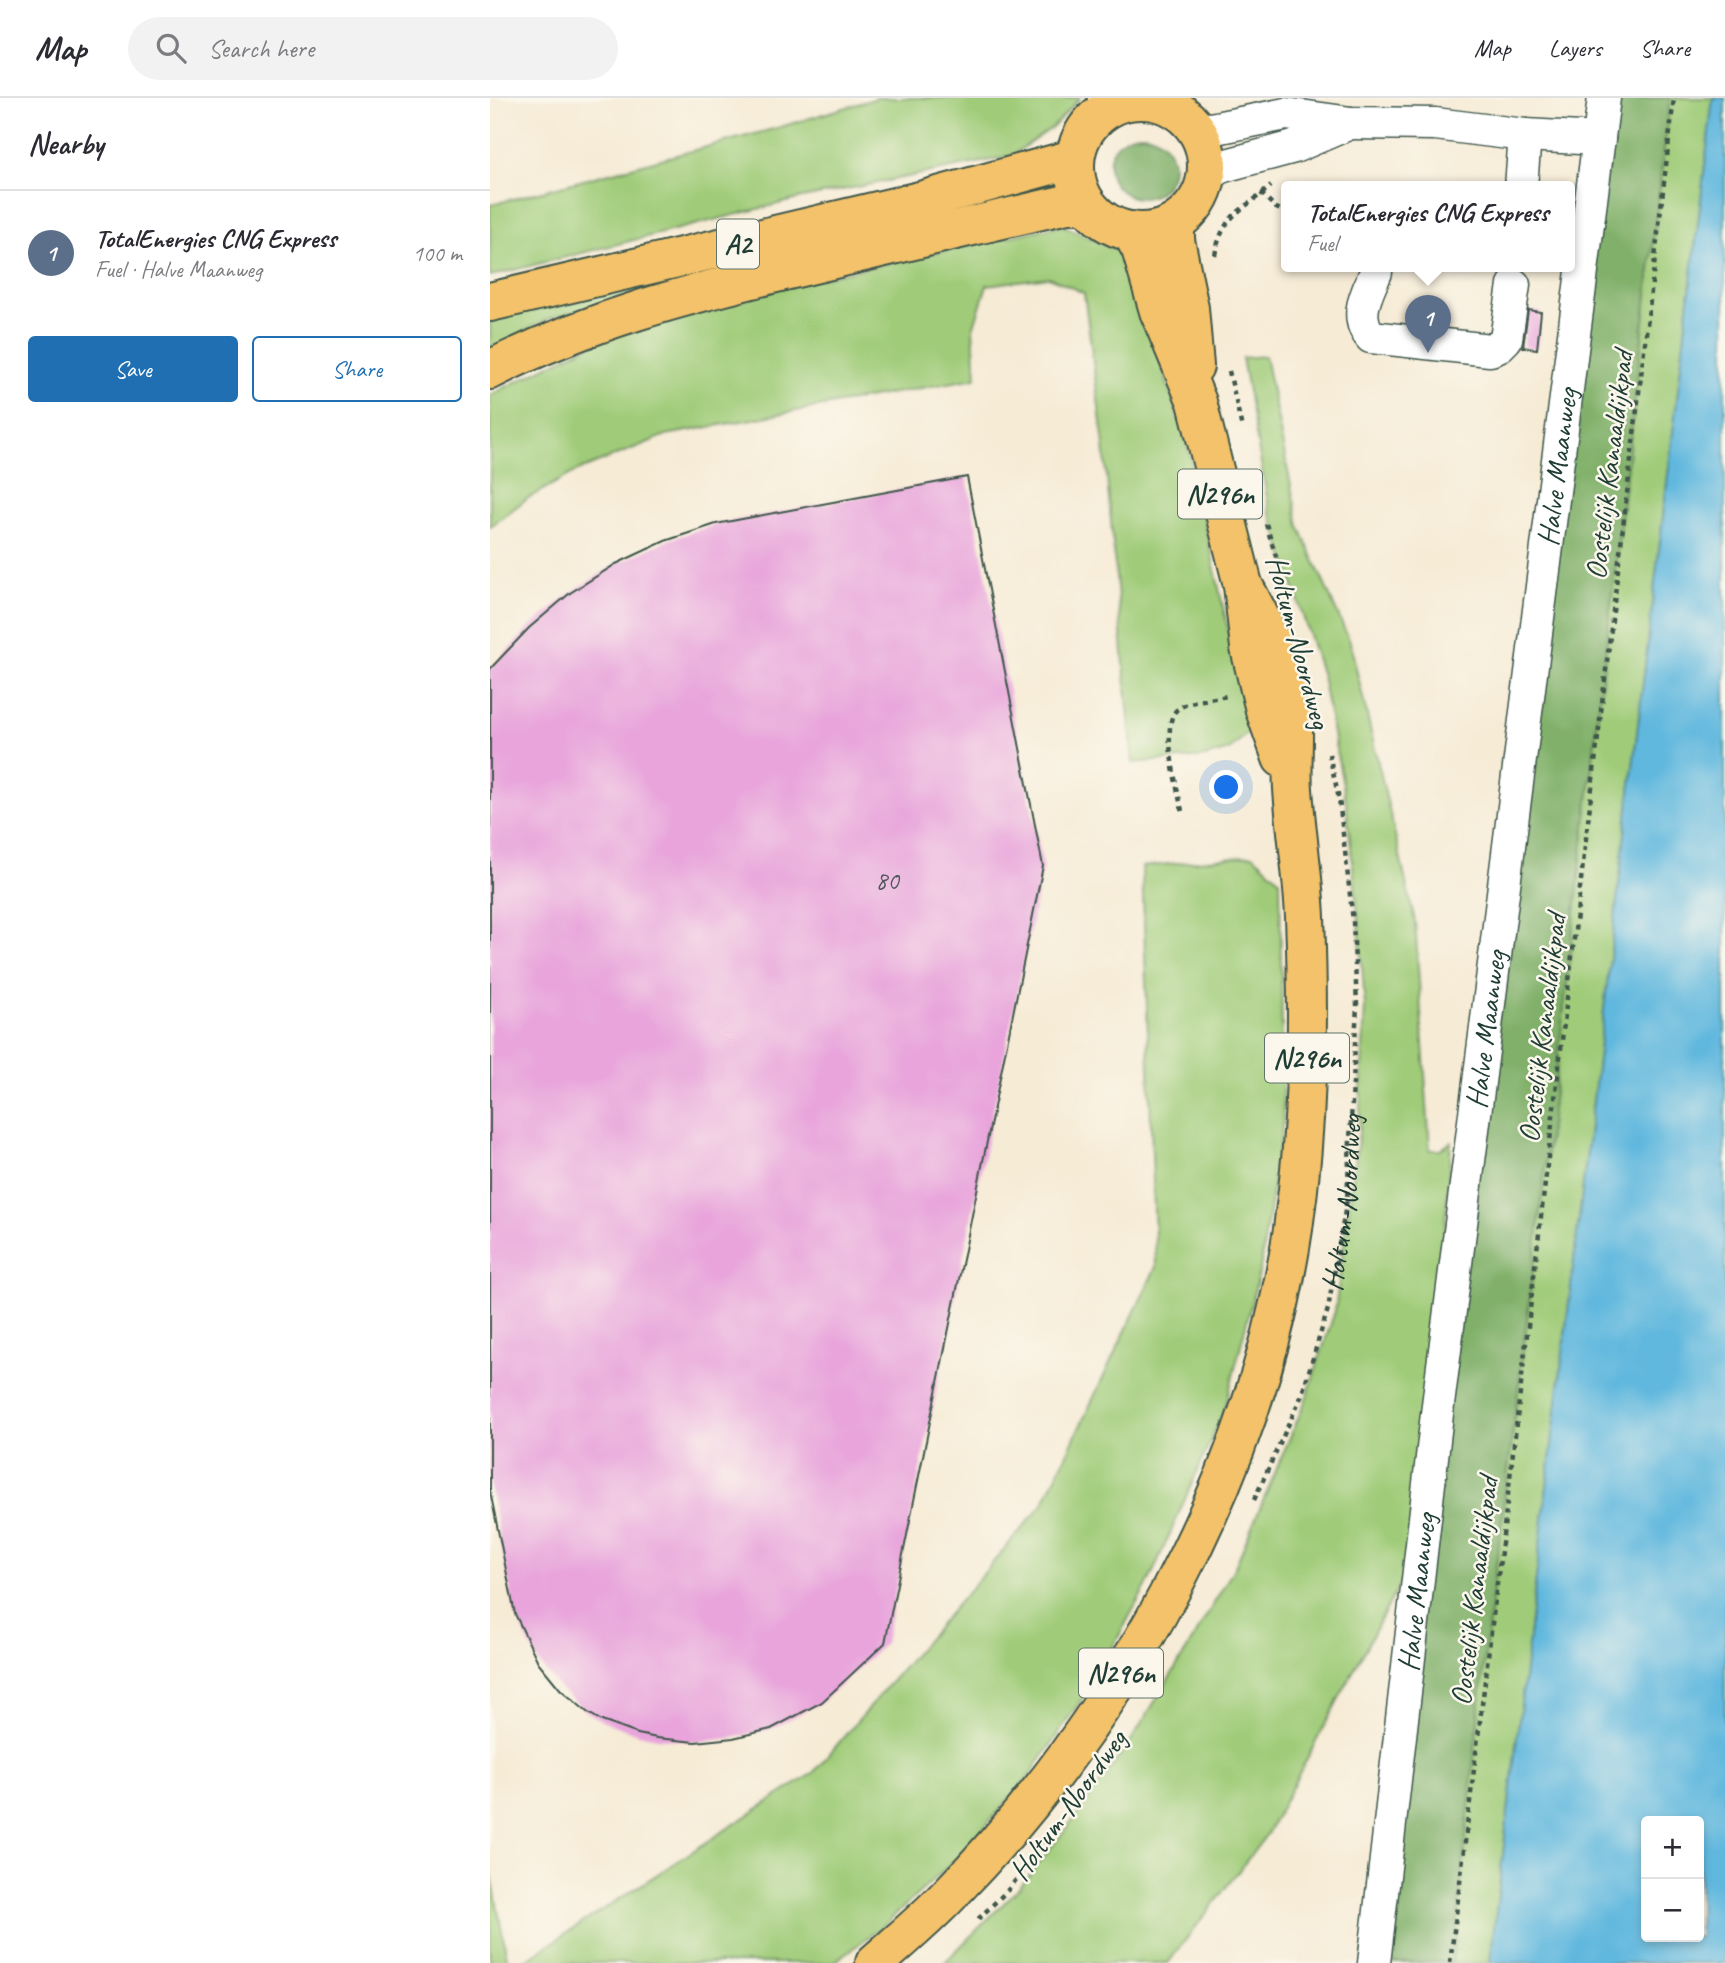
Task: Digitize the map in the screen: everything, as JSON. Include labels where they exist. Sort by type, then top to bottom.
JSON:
[{"type":"main road","points":[[1153,99],[1186,116],[1196,128],[1203,143],[1208,176],[1198,201],[1189,213],[1175,223],[1147,232],[1130,231],[1115,227],[1096,216],[1085,204],[1075,181],[1073,159],[1079,141],[1105,104],[1153,99]]},
{"type":"main road","name":"A2","points":[[490,303],[920,201],[1060,165],[1073,159]]},
{"type":"main road","name":"A2","points":[[490,370],[531,349],[600,321],[673,298],[1067,204],[1085,204]]},
{"type":"main road","name":"Holtum-Noordweg","points":[[1175,223],[1175,240],[1189,308],[1197,402]]},
{"type":"main road","name":"Holtum-Noordweg","points":[[1130,231],[1141,249],[1159,311],[1197,402],[1243,585],[1250,648],[1259,688],[1293,789]]},
{"type":"main road","name":"Holtum-Noordweg","points":[[875,1963],[947,1898],[992,1848],[1062,1762],[1108,1695],[1151,1625],[1223,1480],[1249,1408],[1274,1325],[1284,1278],[1303,1148],[1307,1071],[1307,984],[1303,875],[1293,789],[1291,702],[1272,641],[1243,585]]},
{"type":"street","name":"Halve Maanweg","points":[[1374,1963],[1438,1405],[1604,98]]},
{"type":"street","points":[[1196,128],[1211,129],[1286,114],[1353,110],[1525,135],[1599,139]]},
{"type":"street","points":[[1208,176],[1223,166],[1294,146],[1353,110]]},
{"type":"street","points":[[1521,181],[1525,135]]},
{"type":"street","points":[[1376,272],[1362,306],[1365,330],[1371,337],[1490,350],[1506,339],[1514,285]]},
{"type":"path","name":"Oostelijk Kanaaldijkpad","points":[[1450,1963],[1674,98]]},
{"type":"path","points":[[1214,259],[1217,243],[1231,216],[1275,180],[1277,173],[1273,152]]},
{"type":"path","points":[[1261,193],[1281,210]]},
{"type":"path","points":[[1228,366],[1243,432]]},
{"type":"path","name":"Holtum-Noordweg","points":[[1266,523],[1285,586]]},
{"type":"path","points":[[1182,811],[1169,735],[1171,716],[1183,706],[1259,688]]},
{"type":"path","name":"Holtum-Noordweg","points":[[1252,1505],[1301,1397],[1328,1310],[1347,1199],[1357,1005],[1353,921],[1339,799],[1327,744]]},
{"type":"path","name":"Holtum-Noordweg","points":[[969,1927],[1007,1891],[1052,1835]]},
{"type":"green space","points":[[877,98],[1080,98],[1053,127],[1011,156],[802,198],[490,276],[490,205],[777,128]]},
{"type":"green space","points":[[1608,98],[1670,98],[1534,1263],[1484,1661],[1456,1934],[1452,1963],[1372,1963]]},
{"type":"green space","points":[[1670,98],[1713,98],[1490,1963],[1452,1963],[1484,1661],[1534,1263]]},
{"type":"green space","points":[[1141,134],[1159,140],[1167,148],[1173,166],[1167,184],[1159,192],[1141,198],[1123,192],[1115,184],[1109,166],[1115,148],[1123,140]]},
{"type":"green space","points":[[1062,225],[1127,255],[1190,455],[1250,731],[1229,750],[1205,757],[1133,763],[1104,445],[1084,293],[1049,277],[987,285],[973,329],[976,378],[666,435],[575,472],[525,500],[490,527],[490,396],[504,388],[650,315]]},
{"type":"green space","points":[[927,226],[550,318],[490,350],[490,308]]},
{"type":"green space","points":[[1265,356],[1299,526],[1350,642],[1415,921],[1430,1150],[1440,1150],[1451,1142],[1423,1540],[1267,1834],[1168,1963],[944,1963],[1020,1887],[1083,1807],[1132,1739],[1192,1641],[1235,1567],[1305,1402],[1335,1311],[1359,1133],[1365,1006],[1359,924],[1346,801],[1322,676],[1269,508],[1242,358]]},
{"type":"green space","points":[[1253,855],[1280,880],[1283,1122],[1260,1269],[1225,1408],[1150,1579],[1094,1681],[1028,1778],[955,1860],[883,1926],[833,1963],[521,1963],[813,1773],[1043,1504],[1156,1267],[1142,867]]},
{"type":"green space","points":[[490,1866],[508,1963],[490,1963]]},
{"type":"water","points":[[1713,98],[1725,98],[1725,1963],[1490,1963]]},
{"type":"building","points":[[1528,310],[1541,312],[1537,349],[1523,347]]},
{"type":"building","points":[[967,477],[1043,866],[885,1643],[822,1702],[771,1729],[733,1738],[695,1742],[638,1734],[602,1721],[587,1712],[560,1689],[538,1662],[515,1614],[490,1491],[490,669],[529,628],[570,593],[616,564],[665,541],[716,524]]},
{"type":"place","name":"TotalEnergies CNG Express","points":[[1428,353]]}]
